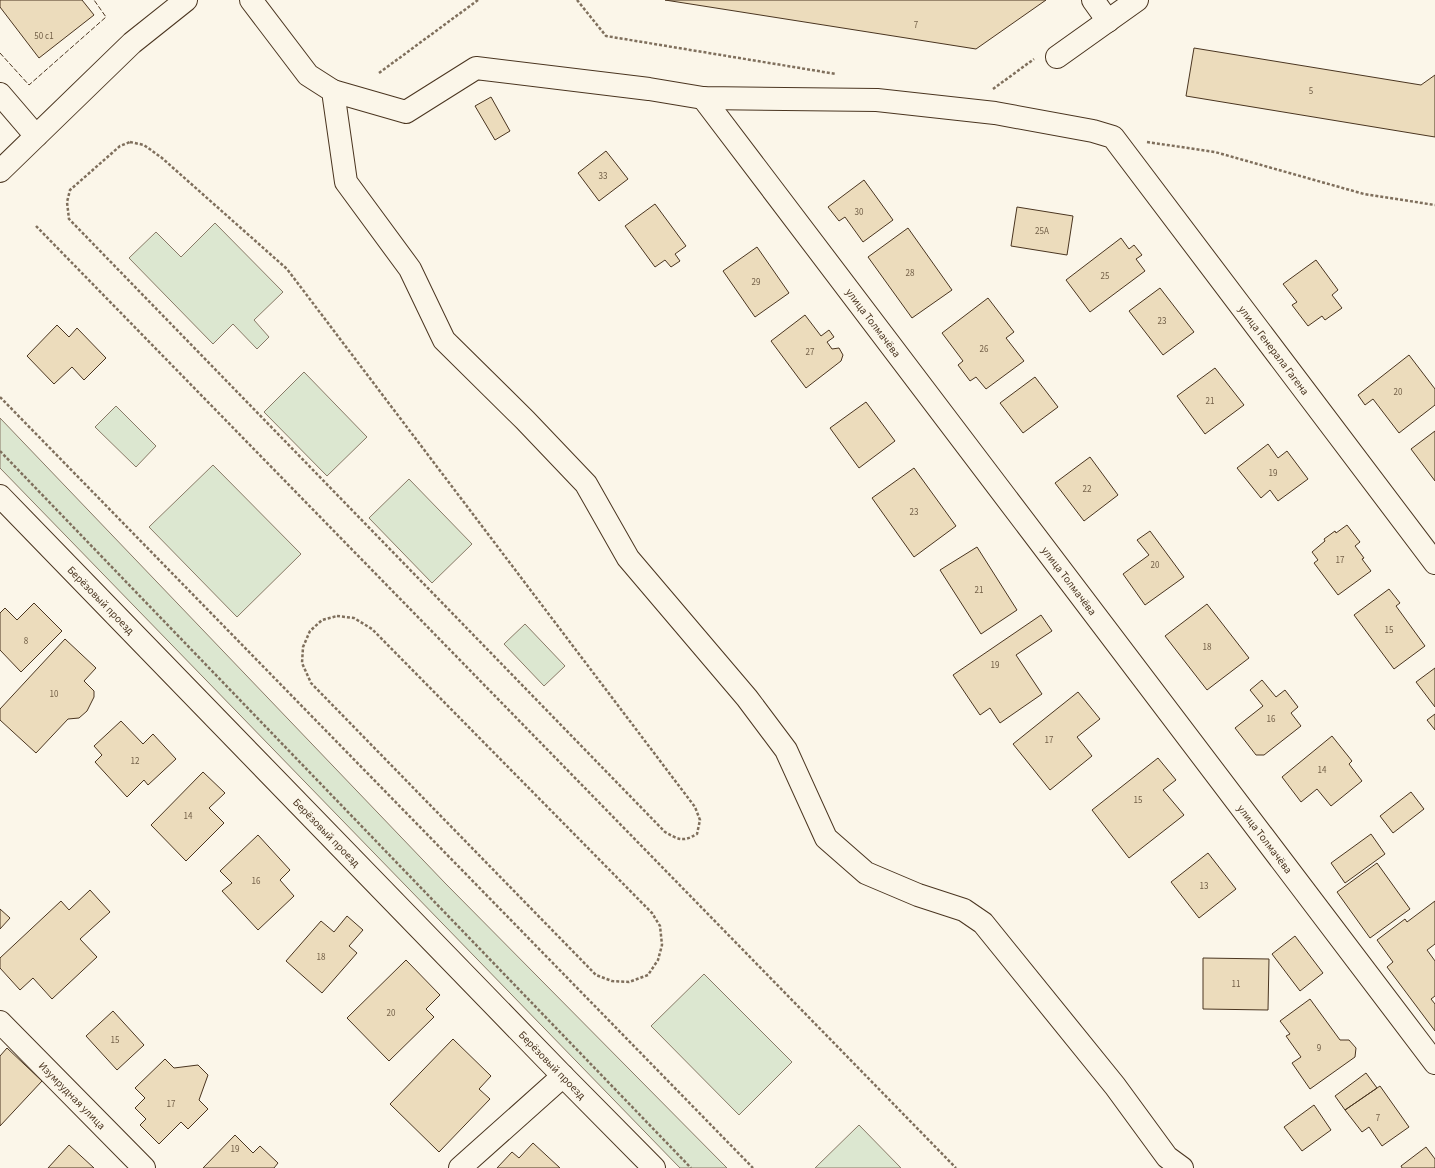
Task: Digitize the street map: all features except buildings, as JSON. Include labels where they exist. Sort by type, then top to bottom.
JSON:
[{"type":"street","points":[[0,171],[132,43],[186,0]]},
{"type":"street","points":[[251,0],[308,75],[333,91],[406,112],[476,68],[649,89],[703,98],[877,100],[994,113],[1093,131],[1114,138]]},
{"type":"street","points":[[1093,0],[1108,21]]},
{"type":"street","points":[[1047,57],[1108,21],[1137,0]]},
{"type":"street","points":[[333,91],[346,182],[410,269],[444,340],[526,420],[586,484],[628,558],[746,698],[786,750],[826,838],[866,873],[918,895],[964,910],[983,923],[1115,1086],[1167,1158],[1182,1168]]},
{"type":"street","points":[[0,94],[36,136]]},
{"type":"street","name":"улица Толмачёва","points":[[703,98],[1435,1063]]},
{"type":"street","name":"улица Генерала Гагена","points":[[1114,138],[1435,563]]},
{"type":"street","name":"Берёзовый проезд","points":[[0,496],[654,1168]]},
{"type":"street","name":"Изумрудная улица","points":[[0,1022],[144,1168]]},
{"type":"street","points":[[460,1168],[563,1076]]},
{"type":"path","points":[[379,73],[478,0]]},
{"type":"path","points":[[577,0],[606,36],[840,74]]},
{"type":"path","points":[[987,93],[1047,57]]},
{"type":"path","points":[[1114,138],[1215,152],[1364,194],[1435,205]]},
{"type":"path","points":[[130,142],[144,145],[162,158],[287,269],[695,807],[700,820],[697,834],[687,839],[676,838],[665,832],[69,219],[67,202],[70,190],[120,146],[130,142]]},
{"type":"path","points":[[36,226],[956,1168]]},
{"type":"path","points":[[0,397],[753,1168]]},
{"type":"path","points":[[0,451],[691,1168]]},
{"type":"path","points":[[337,616],[354,618],[372,629],[652,912],[660,926],[662,945],[658,960],[648,975],[629,982],[612,981],[596,975],[311,683],[302,663],[303,647],[310,631],[322,620],[337,616]]},
{"type":"green space","points":[[215,223],[283,292],[254,320],[269,337],[257,349],[233,324],[213,344],[129,258],[156,232],[181,257]]},
{"type":"green space","points":[[304,372],[367,437],[327,476],[264,412]]},
{"type":"green space","points":[[116,406],[156,446],[136,467],[95,427]]},
{"type":"green space","points":[[0,418],[445,883],[727,1168],[680,1168],[0,468]]},
{"type":"green space","points":[[213,465],[301,554],[237,617],[149,527]]},
{"type":"green space","points":[[409,479],[472,544],[432,583],[369,518]]},
{"type":"green space","points":[[525,624],[565,666],[544,686],[504,644]]},
{"type":"green space","points":[[704,974],[792,1062],[739,1115],[651,1026]]},
{"type":"green space","points":[[859,1125],[901,1168],[815,1168]]},
{"type":"fence","points":[[0,53],[29,85],[106,17],[94,0]]}]
